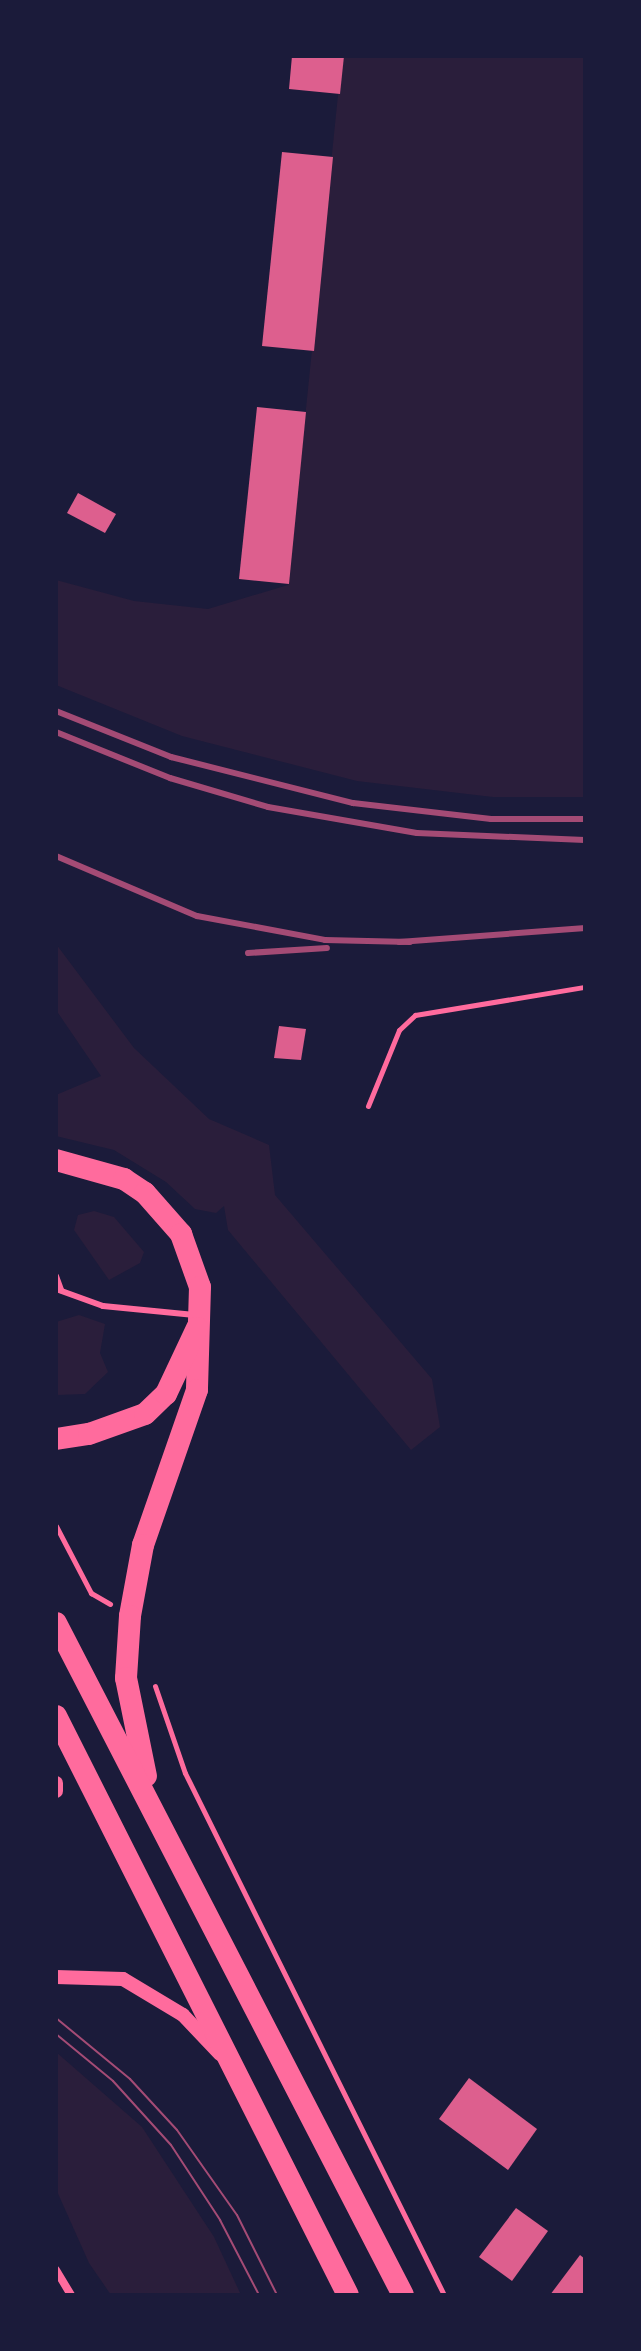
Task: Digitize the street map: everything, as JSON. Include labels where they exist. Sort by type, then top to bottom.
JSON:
[{"type":"highway","points":[[63,1162],[124,1179],[164,1212],[193,1260],[202,1316],[197,1390],[143,1545],[130,1616],[126,1678],[150,1797]]},
{"type":"highway","points":[[56,1439],[89,1434],[145,1414],[166,1394],[202,1316]]},
{"type":"highway","points":[[56,1623],[150,1797],[403,2295]]},
{"type":"highway","points":[[56,1716],[244,2081],[348,2295]]},
{"type":"street","points":[[56,1783],[56,1791]]},
{"type":"street","points":[[56,1977],[123,1979],[183,2015],[244,2081]]},
{"type":"street","points":[[56,2270],[71,2295]]},
{"type":"lane","points":[[56,1276],[58,1290],[103,1306],[202,1316]]},
{"type":"path","points":[[368,1106],[399,1030],[415,1015],[585,987]]},
{"type":"path","points":[[56,1526],[91,1593],[130,1616]]},
{"type":"path","points":[[152,1669],[185,1773],[444,2295]]},
{"type":"shaded area","points":[[342,56],[585,56],[585,797],[493,797],[357,781],[182,736],[56,685],[56,580],[134,601],[208,609],[288,585]]},
{"type":"shaded area","points":[[56,944],[134,1048],[209,1119],[269,1145],[275,1195],[432,1379],[440,1427],[411,1450],[228,1230],[224,1206],[216,1213],[195,1209],[166,1182],[114,1150],[56,1136],[56,1095],[101,1076],[56,1010]]},
{"type":"shaded area","points":[[94,1211],[114,1217],[144,1252],[140,1263],[109,1280],[74,1230],[78,1215]]},
{"type":"shaded area","points":[[79,1315],[105,1324],[100,1353],[108,1372],[85,1394],[56,1395],[56,1322]]},
{"type":"shaded area","points":[[56,2052],[142,2127],[214,2237],[241,2295],[111,2295],[89,2263],[56,2189]]},
{"type":"building","points":[[292,56],[344,56],[340,94],[289,89]]},
{"type":"building","points":[[282,152],[333,157],[314,351],[262,346]]},
{"type":"building","points":[[257,407],[306,412],[289,584],[239,579]]},
{"type":"building","points":[[78,493],[116,514],[105,533],[67,513]]},
{"type":"building","points":[[279,1026],[306,1029],[301,1060],[274,1058]]},
{"type":"building","points":[[469,2078],[537,2129],[508,2170],[439,2119]]},
{"type":"building","points":[[516,2208],[548,2231],[512,2281],[479,2257]]},
{"type":"building","points":[[580,2255],[585,2259],[585,2295],[550,2295]]},
{"type":"tram line","points":[[56,2018],[130,2079],[177,2130],[237,2215],[277,2295]]},
{"type":"tram line","points":[[56,2034],[113,2081],[171,2145],[220,2220],[259,2295]]},
{"type":"railway","points":[[56,711],[171,757],[353,803],[491,819],[585,819]]},
{"type":"railway","points":[[56,732],[170,778],[268,807],[417,833],[585,840]]},
{"type":"railway","points":[[56,856],[197,916],[325,940],[410,942]]},
{"type":"railway","points":[[399,942],[585,928]]},
{"type":"railway","points":[[248,953],[327,948]]}]
